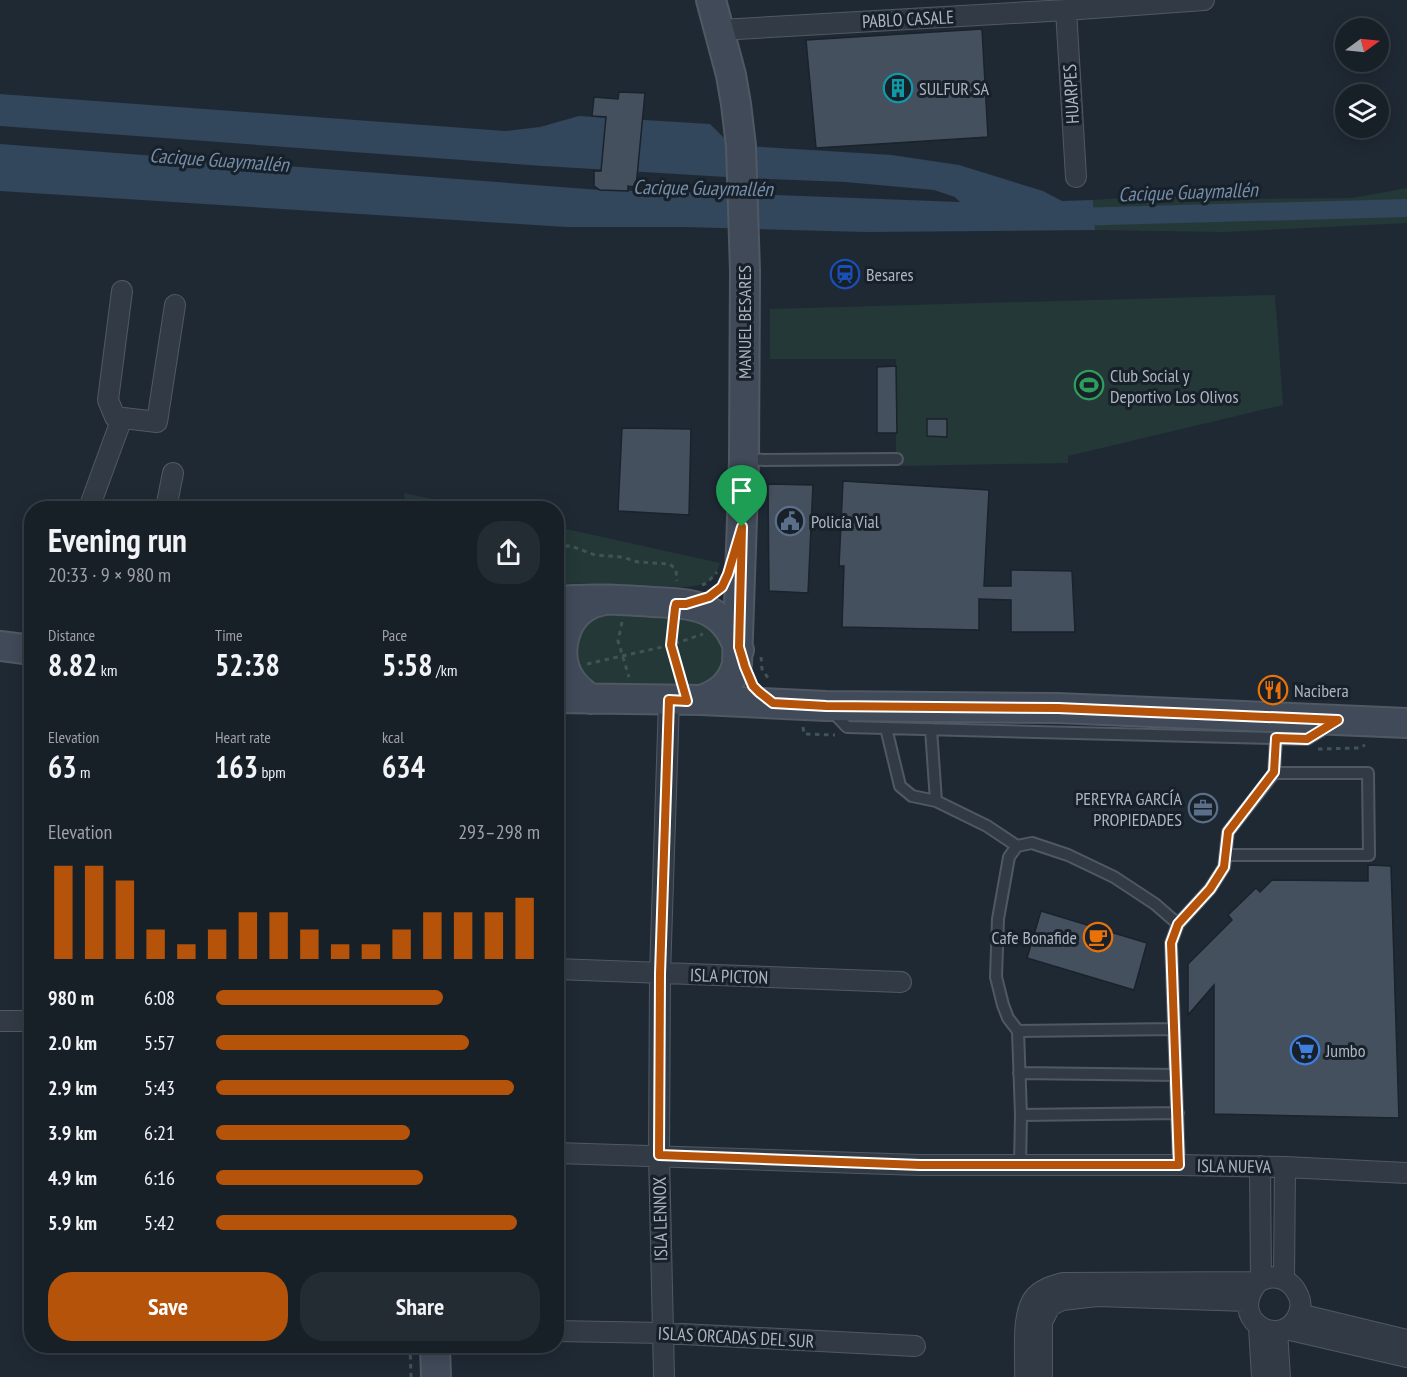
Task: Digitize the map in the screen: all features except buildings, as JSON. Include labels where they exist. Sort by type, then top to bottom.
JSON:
[{"type":"main road","name":"MANUEL BESARES","points":[[711,0],[733,85],[741,146],[743,186],[744,460],[739,647]]},
{"type":"main road","points":[[564,601],[620,599],[682,593],[709,597],[722,587],[742,527]]},
{"type":"main road","points":[[682,593],[715,615],[728,627],[739,647],[753,686],[773,703]]},
{"type":"main road","points":[[564,639],[567,628],[581,610],[591,604],[620,599]]},
{"type":"main road","points":[[0,646],[24,649]]},
{"type":"main road","points":[[686,700],[716,694],[729,682],[737,664],[739,647]]},
{"type":"main road","points":[[564,662],[573,683],[590,699]]},
{"type":"main road","points":[[564,698],[686,700],[826,706],[1058,708],[1407,723]]},
{"type":"main road","points":[[435,1353],[436,1377]]},
{"type":"street","name":"PABLO CASALE","points":[[720,30],[1204,0]]},
{"type":"street","name":"HUARPES","points":[[1066,10],[1076,177]]},
{"type":"street","points":[[122,291],[108,400],[115,417],[158,422],[175,305]]},
{"type":"street","points":[[92,501],[122,418]]},
{"type":"street","points":[[167,501],[173,473]]},
{"type":"street","name":"ISLA LENNOX","points":[[664,1377],[659,1155],[660,974],[686,700]]},
{"type":"street","name":"ISLA PICTON","points":[[564,969],[901,982]]},
{"type":"street","points":[[0,1021],[24,1021]]},
{"type":"street","name":"ISLA NUEVA","points":[[564,1153],[920,1165],[1260,1166],[1407,1173]]},
{"type":"street","points":[[1260,1166],[1259,1281],[1250,1291],[1247,1301],[1249,1316],[1274,1329],[1407,1357]]},
{"type":"street","points":[[1284,1279],[1286,1167]]},
{"type":"street","points":[[1025,1377],[1027,1313],[1034,1298],[1043,1290],[1063,1283],[1259,1281],[1273,1277],[1284,1279],[1296,1288],[1301,1300],[1299,1314],[1294,1323],[1274,1329]]},
{"type":"street","points":[[1041,1377],[1042,1322],[1050,1306],[1062,1300],[1097,1296],[1247,1301]]},
{"type":"street","points":[[1299,1314],[1407,1340]]},
{"type":"street","points":[[1262,1377],[1274,1329]]},
{"type":"street","points":[[1274,1329],[1280,1377]]},
{"type":"street","name":"ISLAS ORCADAS DEL SUR","points":[[564,1331],[663,1333],[915,1346]]},
{"type":"lane","points":[[744,460],[897,459]]},
{"type":"lane","points":[[826,706],[847,727],[1307,739],[1338,720]]},
{"type":"lane","points":[[886,728],[900,786],[912,796],[936,801],[987,826],[1017,846],[1032,843],[1068,855],[1114,877],[1155,904],[1178,924]]},
{"type":"lane","points":[[931,729],[936,801]]},
{"type":"lane","points":[[1179,1165],[1171,943],[1178,924],[1210,889],[1224,867],[1228,832],[1274,772],[1276,738]]},
{"type":"lane","points":[[1226,855],[1369,855],[1368,773],[1274,772]]},
{"type":"lane","points":[[1017,846],[1010,857],[998,919],[996,977],[1008,1018],[1018,1031],[1020,1165]]},
{"type":"lane","points":[[1018,1031],[1174,1029]]},
{"type":"lane","points":[[1019,1073],[1176,1075]]},
{"type":"lane","points":[[1021,1115],[1178,1113]]},
{"type":"path","points":[[564,546],[571,546],[595,555],[622,557],[638,562],[670,564],[675,568],[682,593],[671,645],[686,700]]},
{"type":"path","points":[[682,593],[707,583],[718,572],[720,563]]},
{"type":"path","points":[[620,599],[618,641],[633,691],[632,700]]},
{"type":"path","points":[[565,668],[671,645],[709,631]]},
{"type":"path","points":[[410,1353],[411,1377]]},
{"type":"green space","points":[[1407,188],[1407,223],[1225,232],[1095,230],[1093,200],[1136,197],[1352,198]]},
{"type":"green space","name":"Club Social y Deportivo Los Olivos","points":[[1275,295],[1283,405],[1068,456],[1068,463],[896,466],[896,359],[770,359],[770,309]]},
{"type":"green space","points":[[404,493],[442,501],[405,501]]},
{"type":"green space","points":[[564,529],[720,563],[711,580],[696,586],[564,584]]},
{"type":"green space","points":[[610,608],[709,622],[725,649],[726,659],[717,676],[701,686],[596,689],[577,666],[576,639],[592,615]]},
{"type":"water","points":[[0,94],[505,131],[540,127],[579,116],[710,124],[731,145],[892,155],[959,165],[1043,191],[1062,201],[1093,200],[1095,230],[866,232],[684,227],[566,227],[0,191],[0,144],[600,190],[960,202],[955,197],[934,190],[845,182],[543,166],[0,126]]},
{"type":"waterway","name":"Cacique Guaymallén","points":[[1071,217],[1407,208]]},
{"type":"place","name":"SULFUR SA","points":[[898,88]]},
{"type":"place","name":"Besares","points":[[845,274]]},
{"type":"place","name":"Club Social y Deportivo Los Olivos","points":[[1089,385]]},
{"type":"place","name":"Policía Vial","points":[[790,521]]},
{"type":"place","name":"Nacibera","points":[[1273,690]]},
{"type":"place","name":"PEREYRA GARCÍA PROPIEDADES","points":[[1203,808]]},
{"type":"place","name":"Cafe Bonafide","points":[[1098,937]]},
{"type":"place","name":"Jumbo","points":[[1305,1050]]},
{"type":"route","points":[[742,527],[739,647],[753,686],[773,703],[826,706],[1058,708],[1338,720],[1307,739],[1276,738],[1274,772],[1228,832],[1224,867],[1210,889],[1178,924],[1171,943],[1179,1165],[920,1165],[659,1155],[660,974],[669,700],[687,701],[671,645],[675,608],[676,604],[686,604],[709,597],[722,587],[742,527]]}]
